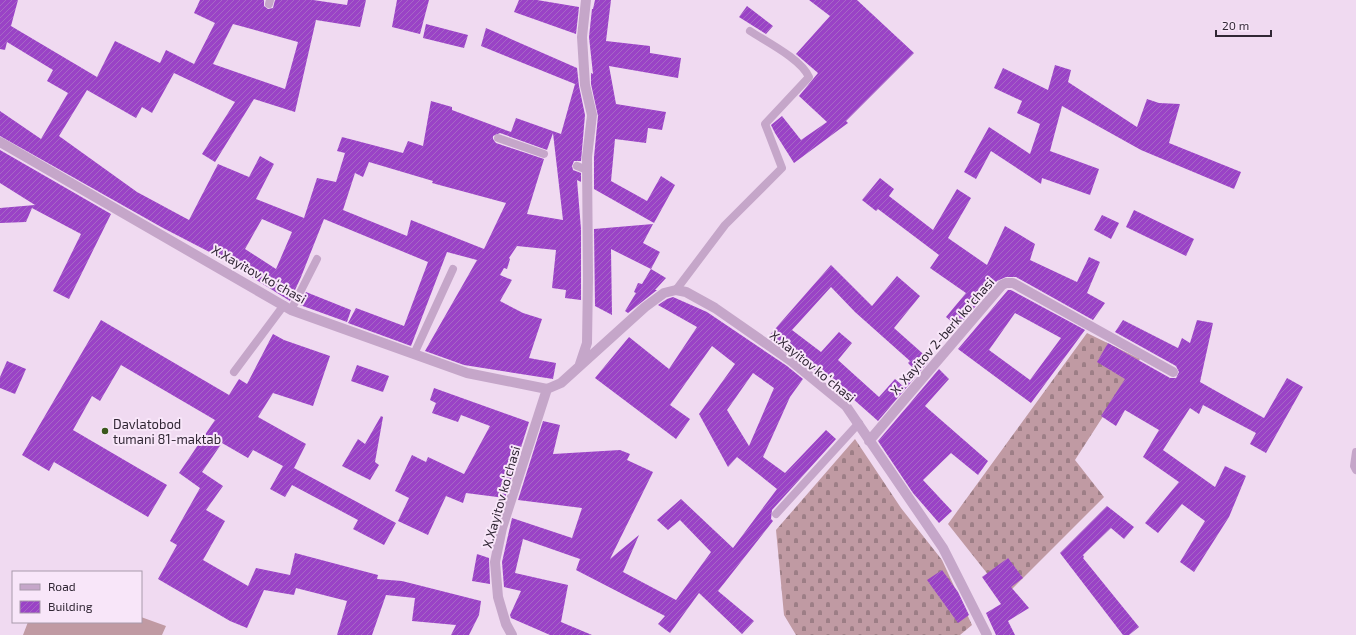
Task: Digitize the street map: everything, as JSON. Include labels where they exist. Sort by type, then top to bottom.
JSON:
[{"type":"street","points":[[580,365],[587,343],[587,170],[592,115],[585,85],[582,37],[586,0]]},
{"type":"street","name":"X.Xayitov koʻchasi","points":[[0,142],[287,307],[467,373],[548,389],[502,528],[495,562],[498,597],[506,624],[512,635]]},
{"type":"street","name":"X. Xayitov 2-berk koʼchasi","points":[[869,441],[1006,282],[1013,283],[1173,372]]},
{"type":"street","points":[[548,389],[560,384],[645,307],[664,293],[676,290]]},
{"type":"street","name":"X.Xayitov koʻchasi","points":[[676,290],[686,292],[715,308],[792,362],[846,406],[942,548],[987,635]]},
{"type":"lane","points":[[676,290],[726,225],[782,168],[765,124],[809,77],[806,70],[797,62],[750,31]]},
{"type":"lane","points":[[498,138],[544,154]]},
{"type":"lane","points":[[577,166],[587,170]]},
{"type":"lane","points":[[234,372],[287,307],[317,259]]},
{"type":"lane","points":[[414,354],[453,269]]},
{"type":"lane","points":[[776,514],[859,424]]},
{"type":"lane","points":[[1356,452],[1354,466],[1356,470]]},
{"type":"green space","points":[[1087,333],[1140,359],[1075,460],[1104,497],[1005,596],[948,524]]},
{"type":"green space","points":[[855,439],[901,508],[942,560],[972,625],[960,635],[796,635],[784,615],[776,530]]},
{"type":"green space","points":[[142,617],[166,626],[162,635],[23,635],[28,623],[142,623]]},
{"type":"building","points":[[0,0],[18,0],[11,26],[97,77],[115,41],[160,63],[166,50],[194,64],[215,23],[194,13],[200,0],[264,0],[264,6],[268,9],[273,8],[275,0],[313,0],[347,5],[348,0],[366,0],[360,27],[316,20],[295,112],[254,99],[215,162],[202,154],[235,102],[174,73],[152,113],[142,107],[136,118],[87,90],[59,136],[137,192],[189,220],[218,164],[249,177],[260,156],[274,164],[256,199],[304,218],[317,178],[336,182],[345,153],[337,151],[342,137],[403,153],[408,141],[423,146],[431,101],[452,107],[452,110],[511,132],[516,118],[561,134],[575,84],[481,46],[486,28],[577,68],[585,115],[581,161],[574,161],[572,166],[573,170],[581,173],[581,182],[577,180],[581,229],[581,300],[565,298],[566,290],[552,288],[556,250],[517,246],[509,258],[507,269],[504,268],[500,275],[512,280],[500,301],[523,313],[542,319],[529,358],[556,363],[553,379],[464,365],[425,351],[477,260],[447,252],[411,346],[348,323],[356,308],[404,326],[428,262],[324,219],[290,301],[223,259],[163,228],[0,136],[0,111],[41,139],[68,93],[47,81],[53,70],[7,42],[5,50],[0,49]],"holes":[[[233,24],[298,42],[285,89],[213,64]],[[500,133],[547,150],[553,133],[563,220],[527,214],[544,159],[496,143],[493,136]],[[369,162],[433,181],[432,183],[506,203],[484,249],[411,220],[407,236],[343,210],[355,173],[363,177]],[[262,219],[292,232],[276,269],[245,249]]]},
{"type":"building","points":[[397,0],[429,0],[420,34],[392,27]]},
{"type":"building","points":[[519,0],[537,0],[579,7],[576,34],[514,12]]},
{"type":"building","points":[[595,0],[611,0],[606,41],[650,46],[650,53],[681,58],[678,78],[609,66],[616,104],[666,112],[662,130],[648,128],[646,143],[615,139],[611,181],[647,201],[661,176],[675,185],[654,223],[594,189],[594,157],[598,116],[591,84],[591,73],[593,74],[589,37],[592,9]]},
{"type":"building","points":[[809,0],[857,0],[914,53],[846,121],[848,123],[794,163],[771,125],[782,116],[801,140],[827,122],[799,96],[818,73],[796,54],[830,16]]},
{"type":"building","points":[[747,6],[773,26],[766,34],[739,17]]},
{"type":"building","points":[[426,24],[468,35],[464,48],[423,38]]},
{"type":"building","points":[[1055,65],[1071,70],[1068,82],[1137,127],[1147,99],[1159,103],[1180,104],[1169,143],[1241,172],[1234,189],[1141,150],[1062,106],[1050,151],[1099,169],[1090,195],[1042,178],[1041,184],[991,151],[976,179],[964,172],[989,127],[1030,154],[1040,124],[1017,113],[1022,101],[994,88],[1003,68],[1048,90]]},
{"type":"building","points":[[0,150],[111,214],[69,299],[53,291],[81,234],[32,208],[26,222],[0,223],[0,208],[35,205],[0,183]]},
{"type":"building","points":[[880,178],[894,189],[889,196],[933,230],[957,189],[971,198],[948,238],[987,265],[1005,226],[1035,244],[1030,260],[1077,282],[1089,257],[1100,262],[1087,293],[1105,303],[1093,320],[1016,277],[1006,277],[997,281],[958,327],[946,317],[966,293],[930,268],[939,255],[878,209],[876,211],[862,200]]},
{"type":"building","points":[[1134,210],[1194,239],[1186,256],[1126,227]]},
{"type":"building","points":[[1102,215],[1119,223],[1111,239],[1094,230]]},
{"type":"building","points":[[653,224],[643,243],[660,252],[651,269],[611,249],[612,315],[595,306],[594,229]]},
{"type":"building","points":[[831,265],[872,306],[897,276],[920,296],[894,328],[930,360],[878,421],[826,375],[824,377],[768,337]],"holes":[[[831,287],[855,312],[910,361],[908,363],[917,372],[904,387],[895,379],[879,397],[838,360],[852,343],[839,332],[821,352],[792,330]]]},
{"type":"building","points":[[651,269],[666,278],[655,290],[657,290],[628,313],[625,311],[636,293],[634,292],[638,283],[642,284]]},
{"type":"building","points":[[1008,290],[1011,290],[1085,330],[1031,403],[958,349]],"holes":[[[1015,313],[1061,338],[1030,380],[989,350]]]},
{"type":"building","points":[[306,292],[351,310],[347,322],[300,305]]},
{"type":"building","points":[[673,297],[707,312],[787,366],[803,379],[790,397],[763,457],[785,473],[826,430],[836,439],[772,510],[771,519],[773,521],[718,591],[754,621],[742,634],[699,593],[670,633],[658,624],[665,616],[576,570],[580,559],[523,539],[515,573],[568,585],[561,622],[592,635],[550,635],[511,618],[510,615],[521,591],[504,587],[502,562],[512,518],[572,538],[582,508],[518,500],[543,421],[560,425],[553,454],[620,450],[630,454],[627,460],[653,472],[610,559],[639,535],[623,572],[676,600],[711,552],[680,520],[668,530],[657,520],[681,499],[733,548],[777,489],[737,457],[728,467],[699,414],[735,364],[712,346],[670,405],[690,419],[676,439],[595,378],[629,337],[669,369],[697,327],[658,305]],"holes":[[[753,373],[774,388],[749,446],[727,410]]]},
{"type":"building","points":[[101,320],[229,395],[239,379],[247,384],[273,334],[284,340],[330,356],[313,406],[273,393],[258,417],[306,444],[294,468],[396,523],[384,545],[353,529],[358,520],[292,485],[285,497],[270,489],[283,466],[253,450],[248,458],[222,443],[202,472],[223,486],[206,510],[225,521],[203,560],[248,586],[256,568],[290,575],[295,553],[378,575],[377,579],[402,581],[481,601],[479,615],[469,635],[451,635],[456,625],[412,621],[415,598],[386,595],[372,635],[337,635],[347,601],[296,588],[294,595],[264,590],[247,628],[230,621],[158,579],[177,545],[170,541],[200,488],[179,473],[215,420],[121,365],[100,401],[92,396],[73,430],[167,485],[148,517],[54,462],[49,471],[22,455]]},
{"type":"building","points":[[1123,320],[1178,348],[1182,338],[1190,343],[1197,320],[1213,323],[1200,382],[1264,418],[1287,378],[1303,387],[1266,453],[1250,444],[1256,433],[1203,405],[1199,414],[1190,408],[1163,450],[1215,487],[1225,466],[1246,476],[1229,517],[1194,572],[1180,562],[1205,521],[1182,504],[1158,533],[1145,523],[1179,482],[1143,457],[1159,430],[1125,410],[1116,426],[1101,416],[1125,379],[1097,362],[1108,343],[1170,378],[1176,378],[1179,372],[1176,366],[1115,332]]},
{"type":"building","points":[[7,361],[26,369],[15,394],[0,388],[0,377]]},
{"type":"building","points":[[357,365],[389,376],[383,392],[351,381]]},
{"type":"building","points":[[939,369],[949,379],[925,406],[988,461],[978,475],[951,453],[923,480],[952,511],[939,523],[913,493],[878,441]]},
{"type":"building","points":[[434,388],[529,422],[505,498],[466,493],[463,503],[446,496],[428,535],[398,521],[409,498],[395,491],[412,455],[426,462],[428,457],[464,474],[490,426],[461,415],[458,422],[432,413],[436,403],[430,400]]},
{"type":"building","points":[[381,416],[383,417],[375,462],[379,465],[370,480],[342,466],[358,439],[365,444]]},
{"type":"building","points":[[1107,506],[1134,527],[1124,539],[1111,528],[1083,555],[1083,558],[1139,627],[1129,635],[1123,635],[1060,553]]},
{"type":"building","points":[[477,554],[489,558],[490,584],[472,581]]},
{"type":"building","points":[[1008,558],[1023,578],[1011,587],[1029,608],[1008,621],[1015,635],[996,635],[986,613],[1001,604],[982,577]]},
{"type":"building","points":[[942,570],[958,592],[969,615],[958,623],[927,580]]},
{"type":"place","name":"Davlatobod tumani 81-maktab","points":[[105,431]]}]
